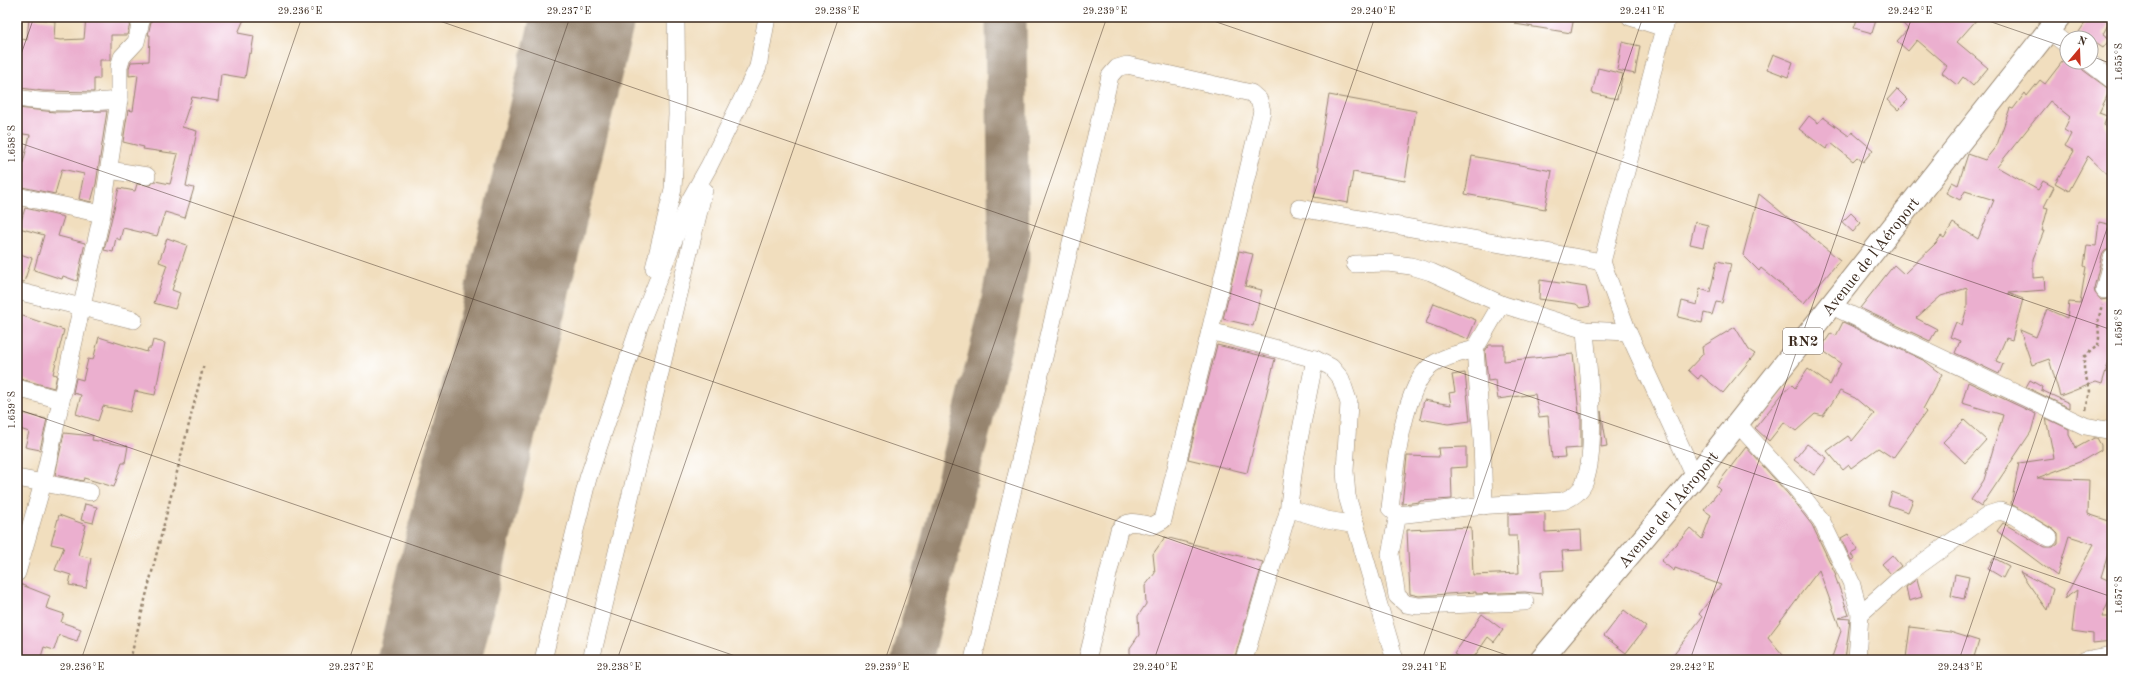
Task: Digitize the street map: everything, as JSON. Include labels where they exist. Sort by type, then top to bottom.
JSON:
[{"type":"highway","name":"Avenue de l'Aéroport","points":[[1541,660],[1738,424],[2054,24]]},
{"type":"street","points":[[17,573],[43,483],[102,214],[119,100],[119,67],[122,57],[136,42],[142,17]]},
{"type":"street","points":[[640,324],[673,189],[677,116],[676,22],[674,17]]},
{"type":"street","points":[[543,660],[588,478],[640,324],[690,200],[709,166],[758,67],[767,17]]},
{"type":"street","points":[[1630,17],[1665,23],[1602,262],[1628,332],[1695,477]]},
{"type":"street","points":[[973,660],[1110,76],[1117,68],[1127,65],[1251,93],[1259,100],[1262,111],[1210,331],[1163,520],[1152,526],[1131,522],[1124,523],[1119,530],[1087,660]]},
{"type":"street","points":[[2099,70],[2112,80]]},
{"type":"street","points":[[17,98],[33,101],[79,103],[119,100]]},
{"type":"street","points":[[590,660],[709,166]]},
{"type":"street","points":[[109,170],[147,176]]},
{"type":"street","points":[[17,196],[102,214]]},
{"type":"street","points":[[1299,208],[1602,262]]},
{"type":"street","points":[[2104,290],[2112,258]]},
{"type":"street","points":[[1355,264],[1388,263],[1411,266],[1431,272],[1501,304],[1586,330],[1628,332]]},
{"type":"street","points":[[17,291],[134,320]]},
{"type":"street","points":[[1484,506],[1482,440],[1475,349],[1501,304]]},
{"type":"street","points":[[1832,306],[2085,426],[2112,432]]},
{"type":"street","points":[[1475,349],[1442,359],[1422,374],[1406,414],[1396,460],[1390,508],[1398,515],[1484,506],[1563,501],[1576,495],[1585,483],[1589,465],[1590,422],[1586,330]]},
{"type":"street","points":[[1210,331],[1315,359],[1331,367],[1341,379],[1349,403],[1345,470],[1348,496],[1395,660]]},
{"type":"street","points":[[1244,660],[1288,512],[1295,460],[1315,359]]},
{"type":"street","points":[[17,388],[61,400]]},
{"type":"street","points":[[1738,424],[1796,488],[1821,520],[1851,582],[1860,614],[1857,660]]},
{"type":"street","points":[[17,478],[90,492]]},
{"type":"street","points":[[1288,512],[1294,510],[1327,520],[1356,525]]},
{"type":"street","points":[[1860,614],[1896,582],[1990,514],[2000,511],[2014,516],[2049,538]]},
{"type":"street","points":[[1398,515],[1390,554],[1397,596],[1406,604],[1418,606],[1525,602]]},
{"type":"street","points":[[2086,660],[2112,655]]},
{"type":"path","points":[[2085,426],[2086,408],[2090,391],[2084,370],[2084,357],[2098,345],[2098,322],[2104,290]]},
{"type":"path","points":[[130,660],[204,364]]},
{"type":"building","points":[[86,17],[132,17],[127,35],[111,35],[111,60],[100,60],[100,79],[94,79],[94,92],[43,91],[21,88],[17,86],[17,69],[22,39],[27,40],[29,18],[55,21],[54,39],[60,40],[84,39]]},
{"type":"building","points":[[152,17],[245,17],[238,33],[254,36],[251,54],[249,53],[245,78],[221,74],[218,101],[192,97],[182,127],[197,131],[186,186],[194,188],[185,218],[165,212],[157,236],[123,228],[120,240],[116,238],[113,252],[104,250],[119,188],[135,191],[137,184],[150,185],[155,181],[170,184],[178,154],[143,149],[144,147],[123,142],[128,110],[133,111],[138,75],[129,76],[129,68],[131,62],[149,61],[150,35],[148,35]]},
{"type":"building","points":[[1516,17],[1574,17],[1571,33],[1515,24]]},
{"type":"building","points":[[1858,17],[1877,17],[1872,33],[1854,28]]},
{"type":"building","points":[[1897,17],[1979,17],[1957,42],[1988,68],[1973,86],[1963,77],[1957,85],[1942,73],[1947,66],[1917,40],[1908,51],[1897,41],[1908,29]]},
{"type":"building","points":[[2089,17],[2112,17],[2103,34],[2110,39],[2103,48],[2099,45],[2099,30],[2080,30]]},
{"type":"building","points":[[1622,42],[1640,46],[1635,74],[1617,70]]},
{"type":"building","points":[[1773,54],[1793,62],[1788,77],[1767,69]]},
{"type":"building","points":[[2059,66],[2059,70],[2083,70],[2110,90],[2099,113],[2107,116],[2104,125],[2112,134],[2112,179],[2088,156],[2069,191],[2055,183],[2074,151],[2065,146],[2071,134],[2064,130],[2070,117],[2050,101],[1997,167],[2038,190],[2043,181],[2054,187],[2044,207],[2048,208],[2042,231],[2044,231],[2033,259],[2033,278],[2044,277],[2045,290],[2008,293],[2023,299],[2012,340],[2006,338],[1996,361],[2003,364],[1999,374],[1955,353],[1960,341],[1950,337],[1956,322],[1962,325],[1967,308],[1967,288],[1941,296],[1916,318],[1937,329],[1930,341],[1860,308],[1894,265],[1904,274],[1936,243],[1941,236],[1944,238],[1953,223],[1978,239],[1994,200],[1965,191],[1960,200],[1946,193],[1952,182],[1958,185],[1968,154],[1985,160],[1997,145],[2010,108],[2013,109],[2025,93],[2027,96],[2040,80],[2045,84]]},
{"type":"building","points":[[1598,68],[1623,74],[1617,99],[1592,93]]},
{"type":"building","points":[[1897,89],[1908,100],[1898,110],[1887,100]]},
{"type":"building","points":[[1329,95],[1416,111],[1405,181],[1353,172],[1348,203],[1314,197],[1319,167],[1317,166]]},
{"type":"building","points":[[18,108],[55,112],[107,111],[96,184],[91,202],[79,199],[84,174],[62,169],[55,194],[17,186],[17,174],[20,175],[30,135],[17,133]]},
{"type":"building","points":[[1809,116],[1818,123],[1823,117],[1849,136],[1852,132],[1873,150],[1863,162],[1857,157],[1853,161],[1831,143],[1826,149],[1799,129]]},
{"type":"building","points":[[1472,156],[1552,171],[1545,209],[1465,194]]},
{"type":"building","points":[[1759,194],[1840,260],[1804,303],[1761,268],[1759,271],[1743,255]]},
{"type":"building","points":[[25,208],[64,217],[58,236],[85,243],[77,281],[63,276],[62,279],[34,270],[44,235],[19,228]]},
{"type":"building","points":[[1851,213],[1861,223],[1853,232],[1842,222]]},
{"type":"building","points":[[1695,222],[1708,225],[1703,247],[1690,244]]},
{"type":"building","points":[[2099,222],[2112,225],[2112,248],[2105,251],[2102,255],[2094,288],[2095,293],[2101,300],[2112,296],[2112,351],[2102,384],[2096,382],[2060,396],[2049,359],[2032,365],[2020,330],[2036,337],[2047,309],[2067,318],[2069,302],[2080,303],[2086,267],[2084,266],[2087,245],[2096,246]]},
{"type":"building","points":[[167,238],[187,245],[172,290],[180,293],[175,309],[154,303],[167,265],[159,262]]},
{"type":"building","points":[[1239,251],[1253,254],[1245,286],[1262,290],[1253,326],[1223,319]]},
{"type":"building","points":[[17,253],[32,258],[24,282],[17,281]]},
{"type":"building","points":[[1717,261],[1731,264],[1722,303],[1716,302],[1712,315],[1704,313],[1702,323],[1678,317],[1682,301],[1697,305],[1700,289],[1710,292]]},
{"type":"building","points":[[1540,280],[1586,287],[1590,306],[1581,308],[1576,304],[1539,299]]},
{"type":"building","points":[[1434,303],[1476,320],[1468,339],[1426,323]]},
{"type":"building","points":[[17,314],[64,330],[53,374],[57,375],[54,388],[17,378]]},
{"type":"building","points":[[1843,322],[1925,361],[1942,374],[1923,409],[1926,412],[1893,458],[1878,448],[1851,468],[1849,465],[1843,470],[1827,451],[1848,436],[1852,441],[1874,414],[1855,398],[1840,391],[1823,416],[1815,414],[1796,431],[1784,422],[1769,441],[1755,428],[1784,392],[1792,385],[1795,388],[1808,369],[1830,385],[1841,363],[1820,349],[1831,333],[1836,336]]},
{"type":"building","points":[[1735,327],[1749,350],[1755,354],[1723,393],[1701,375],[1698,379],[1688,370],[1703,354],[1702,347]]},
{"type":"building","points":[[99,337],[147,352],[148,348],[151,348],[153,340],[165,343],[155,395],[135,391],[130,412],[103,406],[98,421],[76,414],[81,395],[73,393],[76,378],[83,380],[88,359],[93,360]]},
{"type":"building","points":[[1217,345],[1275,359],[1247,473],[1188,459]]},
{"type":"building","points":[[1489,345],[1504,345],[1504,361],[1573,354],[1579,414],[1581,414],[1581,448],[1564,449],[1565,457],[1552,458],[1548,416],[1539,417],[1535,394],[1498,399],[1495,380],[1488,381],[1485,351]]},
{"type":"building","points":[[1465,373],[1470,421],[1448,424],[1420,419],[1424,400],[1451,405],[1449,393],[1455,392],[1452,375]]},
{"type":"building","points":[[2030,380],[2042,387],[2041,390],[2069,403],[2069,408],[2026,387]]},
{"type":"building","points":[[1968,382],[2036,414],[2031,432],[1981,507],[1971,500],[1984,480],[2003,415],[1962,403]]},
{"type":"building","points":[[1601,411],[1607,446],[1601,447],[1602,429]]},
{"type":"building","points":[[17,412],[47,419],[40,450],[25,447],[29,432],[17,428]]},
{"type":"building","points":[[2046,418],[2069,429],[2069,435],[2076,448],[2094,438],[2097,438],[2101,445],[2101,450],[2082,461],[2037,478],[2089,480],[2088,514],[2112,522],[2112,541],[2101,577],[2112,582],[2112,594],[2102,617],[2112,617],[2112,641],[2093,643],[2093,634],[2072,631],[2077,590],[2064,599],[2094,544],[2069,536],[2057,576],[1997,531],[2003,523],[2044,547],[2053,547],[2058,543],[2058,534],[2054,530],[2011,504],[2019,463],[2054,458]]},
{"type":"building","points":[[1964,420],[1986,440],[1965,463],[1943,442]]},
{"type":"building","points":[[64,433],[93,436],[92,440],[128,446],[125,463],[122,463],[114,487],[84,478],[83,481],[55,475]]},
{"type":"building","points":[[1807,444],[1827,458],[1814,475],[1794,460]]},
{"type":"building","points":[[1466,447],[1466,467],[1451,468],[1452,499],[1402,504],[1407,456],[1439,457],[1438,448]]},
{"type":"building","points":[[1746,447],[1788,494],[1812,525],[1836,575],[1835,576],[1849,615],[1839,618],[1850,619],[1845,660],[1832,657],[1841,631],[1819,570],[1768,637],[1787,660],[1669,660],[1702,617],[1699,614],[1721,585],[1675,568],[1674,571],[1661,561],[1690,528],[1702,539],[1711,515],[1704,510],[1720,490],[1716,486]]},
{"type":"building","points":[[1892,492],[1913,500],[1908,512],[1888,505]]},
{"type":"building","points":[[85,504],[97,507],[93,523],[81,520]]},
{"type":"building","points":[[1545,513],[1545,532],[1581,530],[1582,550],[1562,551],[1564,570],[1541,571],[1542,594],[1525,592],[1476,594],[1476,592],[1419,596],[1410,594],[1407,530],[1471,527],[1473,575],[1519,573],[1517,536],[1508,536],[1508,514]]},
{"type":"building","points":[[59,515],[86,525],[78,555],[91,558],[86,588],[69,585],[71,575],[55,570],[64,547],[51,544]]},
{"type":"building","points":[[1848,534],[1858,550],[1851,554],[1854,559],[1851,560],[1841,538]]},
{"type":"building","points":[[1165,537],[1263,562],[1234,660],[1130,660],[1130,648],[1139,635],[1138,616],[1146,604],[1145,586],[1155,573],[1153,554]]},
{"type":"building","points":[[1892,555],[1901,566],[1891,574],[1882,564]]},
{"type":"building","points":[[1994,558],[2009,566],[2003,578],[1988,569]]},
{"type":"building","points":[[2020,572],[2053,589],[2047,610]]},
{"type":"building","points":[[1955,574],[1969,577],[1964,599],[1951,596]]},
{"type":"building","points":[[1917,579],[1922,597],[1909,601],[1906,587]]},
{"type":"building","points":[[17,583],[50,596],[46,608],[64,614],[61,622],[81,629],[77,641],[59,635],[54,650],[44,647],[40,660],[17,660]]},
{"type":"building","points":[[1624,610],[1646,627],[1626,653],[1604,636]]},
{"type":"building","points":[[1482,614],[1503,630],[1494,642],[1488,637],[1472,660],[1463,660],[1454,654]]},
{"type":"building","points":[[1910,627],[1950,632],[1979,641],[1973,660],[1926,660],[1906,658]]},
{"type":"taxiway","points":[[912,660],[1000,310],[1009,260],[1006,17]]},
{"type":"runway","points":[[429,660],[583,17]]}]
